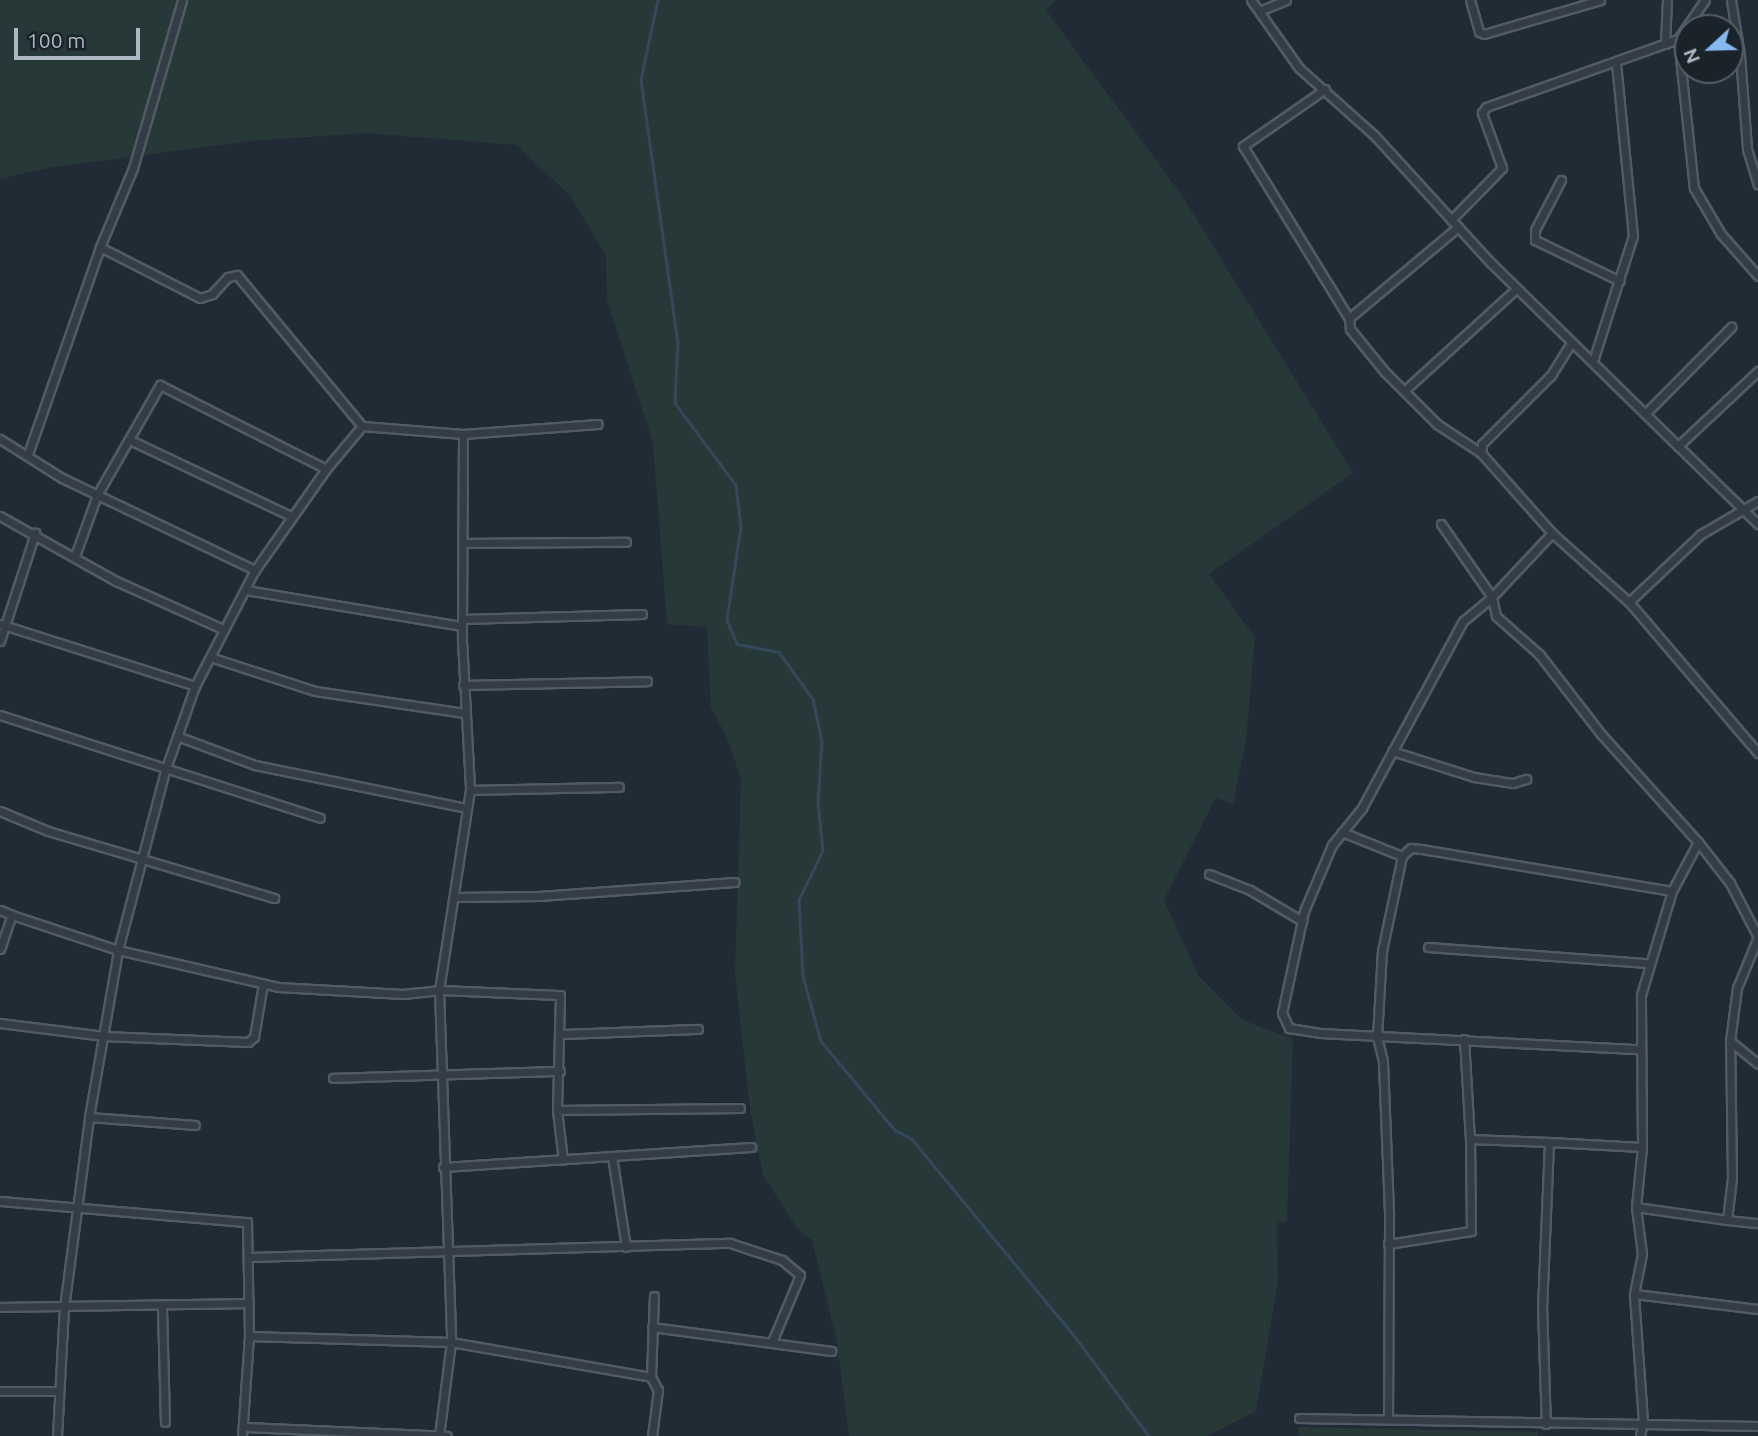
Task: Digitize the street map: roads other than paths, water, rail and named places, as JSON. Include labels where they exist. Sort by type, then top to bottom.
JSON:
[{"type":"street","points":[[28,454],[100,247],[133,168],[182,0]]},
{"type":"street","points":[[1251,0],[1299,68],[1375,136],[1451,220],[1571,343],[1647,412],[1758,524]]},
{"type":"street","points":[[1259,10],[1286,0]]},
{"type":"street","points":[[1470,0],[1479,32],[1484,34],[1600,0]]},
{"type":"street","points":[[1665,44],[1667,0]]},
{"type":"street","points":[[1731,0],[1740,55],[1748,149],[1758,184]]},
{"type":"street","points":[[1451,220],[1502,168],[1482,113],[1486,107],[1616,64],[1674,41]]},
{"type":"street","points":[[1593,362],[1633,236],[1616,64]]},
{"type":"street","points":[[1683,84],[1694,188],[1721,234],[1758,276]]},
{"type":"street","points":[[1325,89],[1242,146],[1349,318],[1350,329],[1373,359],[1437,424],[1481,453],[1552,533],[1629,602],[1758,752]]},
{"type":"street","points":[[1561,180],[1535,230],[1535,240],[1620,281]]},
{"type":"street","points":[[1349,318],[1458,227]]},
{"type":"street","points":[[100,247],[200,298],[212,295],[228,277],[237,275],[249,284],[362,426],[463,434],[598,424]]},
{"type":"street","points":[[1405,390],[1517,288]]},
{"type":"street","points":[[1647,412],[1731,327]]},
{"type":"street","points":[[1481,453],[1482,444],[1550,376],[1571,343]]},
{"type":"street","points":[[1678,446],[1758,371]]},
{"type":"street","points":[[75,556],[97,495],[160,385],[326,469]]},
{"type":"street","points":[[57,1436],[64,1308],[74,1206],[118,950],[139,859],[165,771],[195,686],[256,570],[291,516],[362,426]]},
{"type":"street","points":[[0,1201],[247,1222],[250,1257],[249,1336],[243,1432],[442,1436],[451,1342],[439,990],[470,789],[463,685],[463,434]]},
{"type":"street","points":[[0,439],[97,495],[256,570]]},
{"type":"street","points":[[130,440],[291,516]]},
{"type":"street","points":[[1629,602],[1701,534],[1747,511],[1758,501]]},
{"type":"street","points":[[0,516],[35,533],[116,581],[223,629]]},
{"type":"street","points":[[1441,524],[1492,597],[1496,616],[1539,654],[1601,734],[1698,842],[1730,883],[1758,937],[1737,988],[1730,1041],[1732,1178],[1727,1220]]},
{"type":"street","points":[[0,641],[35,533]]},
{"type":"street","points":[[1552,533],[1492,597],[1463,621],[1362,808],[1342,832],[1318,876],[1302,921],[1282,1013],[1289,1028],[1377,1037],[1639,1049]]},
{"type":"street","points":[[463,543],[626,542]]},
{"type":"street","points":[[246,590],[462,622],[642,614]]},
{"type":"street","points":[[3,625],[195,686]]},
{"type":"street","points":[[210,657],[314,691],[464,713]]},
{"type":"street","points":[[463,685],[648,681]]},
{"type":"street","points":[[0,715],[165,771],[320,818]]},
{"type":"street","points":[[177,736],[255,765],[466,808]]},
{"type":"street","points":[[1392,751],[1474,777],[1513,783],[1525,779]]},
{"type":"street","points":[[470,789],[619,787]]},
{"type":"street","points":[[0,811],[139,859],[274,898]]},
{"type":"street","points":[[1342,832],[1402,856]]},
{"type":"street","points":[[1640,1436],[1643,1421],[1634,1294],[1642,1254],[1636,1207],[1642,1147],[1639,1049],[1647,963],[1672,891],[1698,842]]},
{"type":"street","points":[[1388,1419],[1388,1244],[1383,1060],[1377,1037],[1382,951],[1402,856],[1411,848],[1421,849],[1672,891]]},
{"type":"street","points":[[1209,874],[1250,890],[1302,921]]},
{"type":"street","points":[[454,897],[539,896],[734,882]]},
{"type":"street","points":[[0,910],[118,950],[263,984],[320,992],[439,990],[560,995],[558,1110],[563,1160]]},
{"type":"street","points":[[0,949],[12,915]]},
{"type":"street","points":[[1428,947],[1647,963]]},
{"type":"street","points":[[0,1023],[104,1036],[248,1042],[254,1037],[263,984]]},
{"type":"street","points":[[560,1034],[698,1028]]},
{"type":"street","points":[[1388,1244],[1471,1231],[1471,1139],[1464,1039]]},
{"type":"street","points":[[1730,1041],[1758,1065]]},
{"type":"street","points":[[333,1078],[441,1077],[560,1071]]},
{"type":"street","points":[[558,1110],[740,1108]]},
{"type":"street","points":[[89,1117],[195,1125]]},
{"type":"street","points":[[1471,1139],[1642,1147]]},
{"type":"street","points":[[1546,1424],[1542,1306],[1549,1142]]},
{"type":"street","points":[[443,1167],[751,1147]]},
{"type":"street","points":[[612,1156],[626,1247]]},
{"type":"street","points":[[1636,1207],[1758,1223]]},
{"type":"street","points":[[250,1257],[448,1249],[730,1243],[794,1267],[800,1282],[772,1342]]},
{"type":"street","points":[[1634,1294],[1758,1310]]},
{"type":"street","points":[[652,1436],[658,1390],[651,1377],[654,1296]]},
{"type":"street","points":[[0,1307],[162,1308],[249,1303]]},
{"type":"street","points":[[162,1308],[165,1422]]},
{"type":"street","points":[[652,1327],[831,1351]]},
{"type":"street","points":[[249,1336],[451,1342],[651,1377]]},
{"type":"street","points":[[0,1391],[59,1391]]},
{"type":"street","points":[[1299,1418],[1546,1424],[1643,1421],[1758,1426]]},
{"type":"waterway","points":[[658,0],[641,80],[678,342],[675,403],[736,485],[741,527],[727,620],[737,644],[779,652],[813,699],[822,742],[818,802],[823,851],[799,900],[803,976],[821,1041],[895,1130],[912,1139],[1073,1334],[1149,1436]]}]
